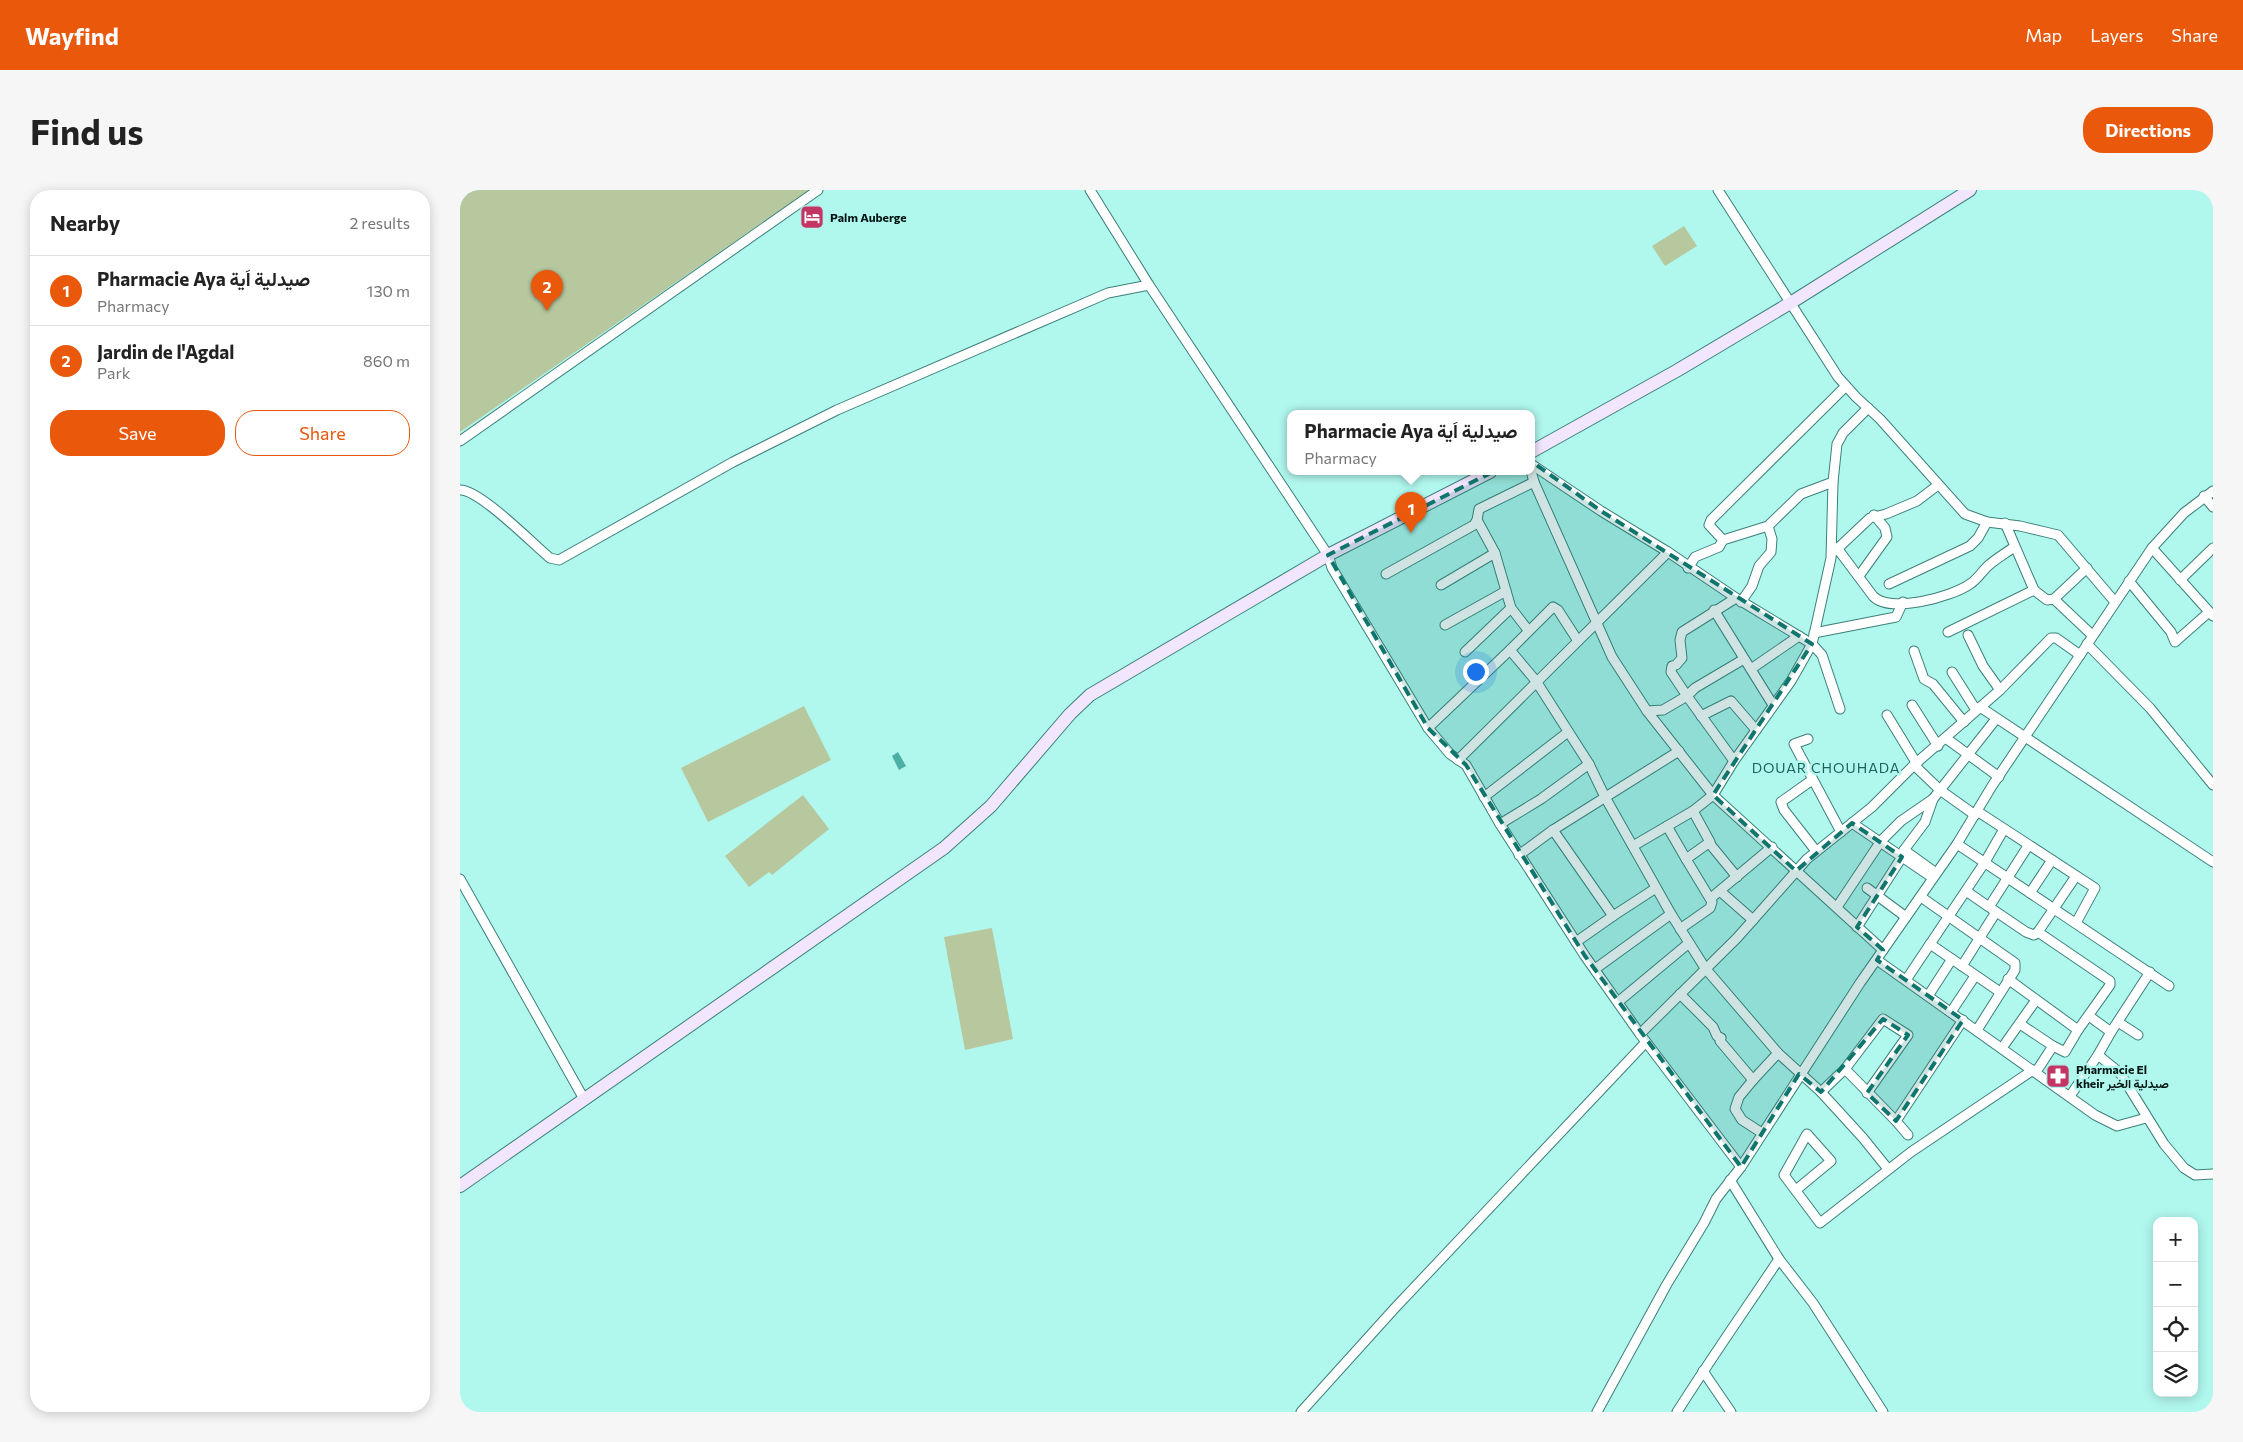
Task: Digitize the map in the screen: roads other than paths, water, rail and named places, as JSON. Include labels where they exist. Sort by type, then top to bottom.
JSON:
[{"type":"street","points":[[460,441],[818,190]]},
{"type":"street","points":[[1090,190],[1149,285],[1328,555],[1332,568],[1428,728],[1458,760],[1466,765],[1500,824],[1595,970],[1640,1034],[1741,1166]]},
{"type":"street","points":[[1718,190],[1846,386],[1887,426],[1965,514],[1987,522],[2005,523],[2058,535],[2115,602]]},
{"type":"street","points":[[1535,450],[1678,370],[1792,302],[1970,190]]},
{"type":"street","points":[[460,490],[466,490],[480,498],[550,558],[559,560],[733,462],[837,410],[1108,293],[1149,285]]},
{"type":"street","points":[[1724,540],[1709,525],[1711,520],[1846,386]]},
{"type":"street","points":[[1633,846],[1693,811],[1714,795],[1734,761],[1791,681],[1812,644],[1831,558],[1833,482],[1836,451],[1840,438],[1868,408]]},
{"type":"street","points":[[1535,467],[1601,511],[1668,552],[1688,568],[1812,644],[1822,655],[1840,710]]},
{"type":"street","points":[[460,1186],[944,848],[991,806],[1085,698],[1328,555],[1484,475]]},
{"type":"street","points":[[1532,475],[1612,657],[1647,711],[1714,795],[1883,950]]},
{"type":"street","points":[[1386,574],[1474,525],[1479,509],[1534,482]]},
{"type":"street","points":[[1688,568],[1694,558],[1719,547],[1724,540],[1768,526],[1801,494],[1833,482]]},
{"type":"street","points":[[1831,558],[1838,548],[1874,515],[1886,514],[1917,501],[1938,485]]},
{"type":"street","points":[[1597,1412],[1716,1199],[1741,1166],[1799,1074],[1957,844],[2092,635],[2152,548],[2184,513],[2213,491]]},
{"type":"street","points":[[2204,496],[2213,507]]},
{"type":"street","points":[[1859,576],[1887,537],[1885,528],[1874,515]]},
{"type":"street","points":[[1477,520],[1495,553],[1511,608],[1528,630]]},
{"type":"street","points":[[1889,584],[1970,546],[1978,538],[1987,522]]},
{"type":"street","points":[[2005,523],[2034,590],[2049,601],[2054,599],[2087,568]]},
{"type":"street","points":[[1734,761],[1671,672],[1672,666],[1676,665],[1682,658],[1680,635],[1714,610],[1738,600],[1752,586],[1759,566],[1771,552],[1772,539],[1768,526]]},
{"type":"street","points":[[1838,548],[1879,601],[1919,602],[1960,590],[1973,582],[1988,565],[2014,547]]},
{"type":"street","points":[[2129,581],[2171,632],[2174,642],[2211,614],[2152,548]]},
{"type":"street","points":[[2180,580],[2213,548]]},
{"type":"street","points":[[1458,760],[1668,552]]},
{"type":"street","points":[[1441,585],[1495,553]]},
{"type":"street","points":[[1948,632],[2034,590]]},
{"type":"street","points":[[1445,625],[1506,591]]},
{"type":"street","points":[[2054,599],[2092,635]]},
{"type":"street","points":[[1814,633],[1896,617],[1903,602]]},
{"type":"street","points":[[1428,728],[1510,650],[1543,614],[1554,607],[1578,641]]},
{"type":"street","points":[[1465,652],[1511,608]]},
{"type":"street","points":[[1714,610],[1773,705]]},
{"type":"street","points":[[1968,635],[1982,666],[2000,690]]},
{"type":"street","points":[[1751,669],[1799,636]]},
{"type":"street","points":[[1640,1034],[1753,920],[1816,851],[1852,823],[1915,765],[1947,739],[2053,637],[2080,655]]},
{"type":"street","points":[[2087,644],[2140,697],[2209,771],[2213,785]]},
{"type":"street","points":[[1510,650],[1536,681],[1589,764],[1605,797],[1656,888],[1705,968],[1778,1053],[1799,1074],[1822,1092],[1888,1169]]},
{"type":"street","points":[[1914,651],[1924,679],[1933,684],[1964,722]]},
{"type":"street","points":[[1647,711],[1663,710],[1687,696],[1695,688],[1744,659]]},
{"type":"street","points":[[1952,672],[1978,709],[2213,862]]},
{"type":"street","points":[[1701,716],[1731,701],[1756,730]]},
{"type":"street","points":[[1912,705],[1938,746]]},
{"type":"street","points":[[1887,715],[1915,765],[1940,790],[2095,888],[2076,923]]},
{"type":"street","points":[[1857,927],[1875,896],[1922,826],[1933,799],[1996,719]]},
{"type":"street","points":[[1484,797],[1568,732]]},
{"type":"street","points":[[1808,739],[1794,744],[1841,832]]},
{"type":"street","points":[[1947,739],[1999,777]]},
{"type":"street","points":[[1520,854],[1552,830],[1679,751]]},
{"type":"street","points":[[1500,824],[1541,799],[1589,764]]},
{"type":"street","points":[[1812,780],[1781,802],[1784,810],[1816,851]]},
{"type":"street","points":[[1836,907],[1881,841],[1905,817],[1933,799]]},
{"type":"street","points":[[1693,811],[1710,844],[1737,877]]},
{"type":"street","points":[[1852,823],[1903,853],[1934,876]]},
{"type":"street","points":[[1667,826],[1711,898],[1710,908],[1680,929]]},
{"type":"street","points":[[1906,980],[1985,862],[2004,829]]},
{"type":"street","points":[[1552,830],[1613,916]]},
{"type":"street","points":[[1686,859],[1710,844]]},
{"type":"street","points":[[1957,844],[2169,986]]},
{"type":"street","points":[[1962,966],[1980,938],[2008,878],[2028,846]]},
{"type":"street","points":[[1711,898],[1772,847]]},
{"type":"street","points":[[2030,893],[2052,860]]},
{"type":"street","points":[[1966,891],[2033,935],[2038,932],[2076,876]]},
{"type":"street","points":[[460,879],[582,1101]]},
{"type":"street","points":[[1576,942],[1656,888]]},
{"type":"street","points":[[1867,888],[1875,896],[1906,917]]},
{"type":"street","points":[[1720,891],[1753,920]]},
{"type":"street","points":[[1921,897],[2015,963],[2015,970],[1976,1030]]},
{"type":"street","points":[[1595,970],[1671,914]]},
{"type":"street","points":[[2020,1024],[2065,1052],[2110,985],[2110,980],[2038,932]]},
{"type":"street","points":[[1618,1002],[1689,943]]},
{"type":"street","points":[[1930,944],[2000,992]]},
{"type":"street","points":[[1877,960],[2096,1115],[2117,1126],[2146,1118]]},
{"type":"street","points":[[1928,996],[1952,960]]},
{"type":"street","points":[[2070,1096],[2150,972]]},
{"type":"street","points":[[1951,1012],[1975,976]]},
{"type":"street","points":[[2008,979],[2078,1030]]},
{"type":"street","points":[[1680,994],[1713,1027],[1717,1036],[1721,1038],[1720,1041],[1753,1080]]},
{"type":"street","points":[[2002,1048],[2036,1000]]},
{"type":"street","points":[[2088,1016],[2111,1032]]},
{"type":"street","points":[[1822,1092],[1845,1069],[1883,1019],[1908,1035],[1867,1093]]},
{"type":"street","points":[[1896,1122],[1963,1020]]},
{"type":"street","points":[[2118,1022],[2138,1035]]},
{"type":"street","points":[[1301,1412],[1397,1306],[1646,1042]]},
{"type":"street","points":[[1796,1190],[1831,1161],[1807,1134],[1784,1175],[1820,1223],[1888,1169],[2035,1071],[2053,1046]]},
{"type":"street","points":[[1762,1132],[1742,1120],[1736,1108],[1739,1097],[1778,1053]]},
{"type":"street","points":[[2098,1055],[2120,1073],[2146,1118],[2184,1168],[2195,1175],[2213,1174]]},
{"type":"street","points":[[1845,1069],[1908,1135]]},
{"type":"street","points":[[1730,1180],[1779,1259],[1813,1303],[1884,1412]]},
{"type":"street","points":[[1677,1412],[1779,1259]]},
{"type":"street","points":[[1703,1371],[1731,1412]]},
{"type":"water","points":[[898,752],[906,766],[899,770],[892,756]]},
{"type":"place","name":"Palm Auberge","points":[[812,217]]},
{"type":"place","name":"Jardin de l'Agdal","points":[[547,311]]},
{"type":"place","name":"Pharmacie Aya صيدلية اَية","points":[[1411,533]]},
{"type":"place","name":"Pharmacie El kheir صيدلية الخير","points":[[2058,1076]]},
{"type":"district","name":"DOUAR CHOUHADA","points":[[1826,767]]}]
